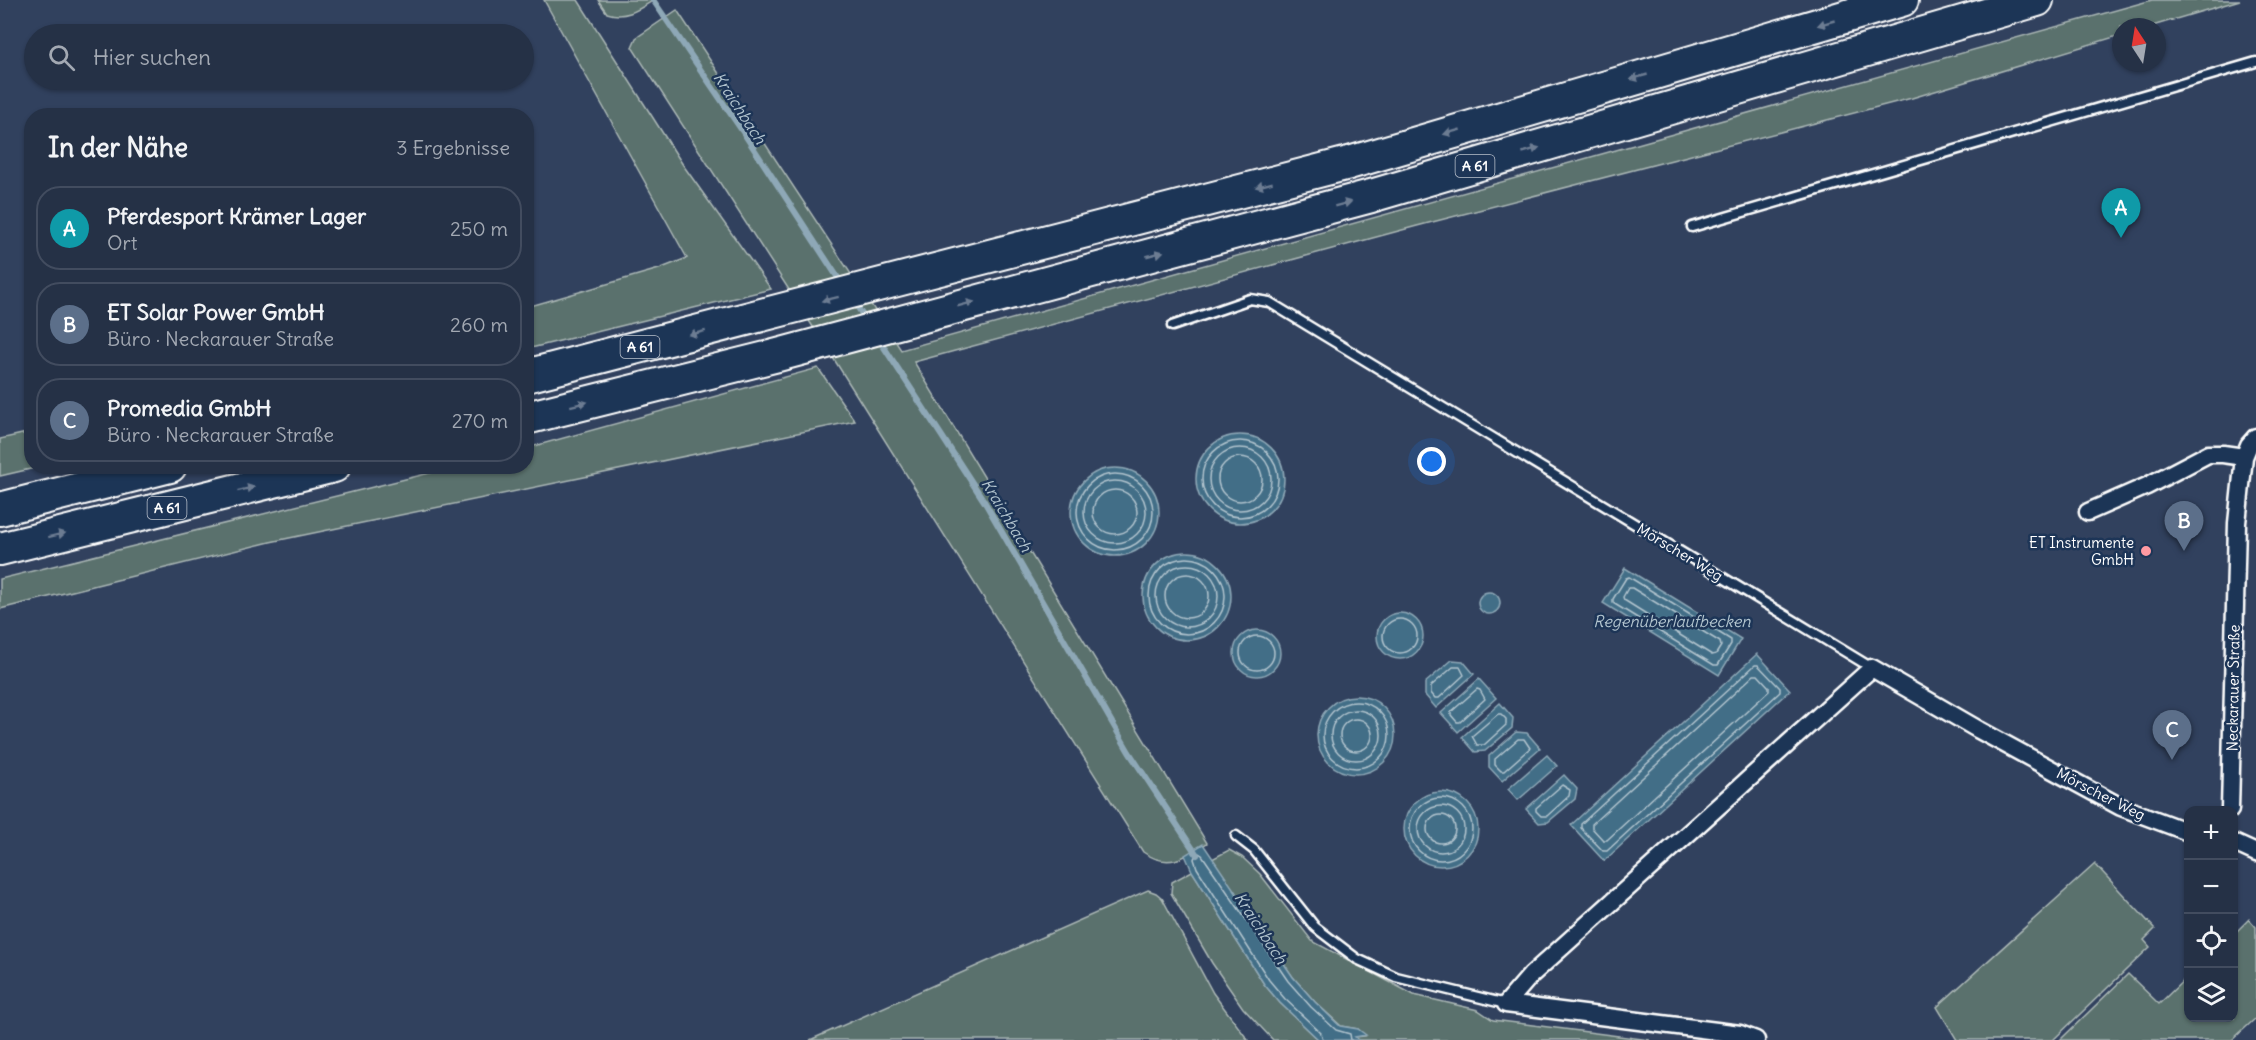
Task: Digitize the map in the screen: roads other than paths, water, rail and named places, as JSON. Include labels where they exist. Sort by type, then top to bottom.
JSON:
[{"type":"highway","name":"A 61","points":[[534,374],[1349,162],[1902,0]]},
{"type":"highway","name":"A 61","points":[[534,416],[778,355],[1371,196],[2037,0]]},
{"type":"highway","points":[[0,509],[138,474]]},
{"type":"highway","name":"A 61","points":[[0,549],[302,474]]},
{"type":"street","points":[[2088,512],[2147,486],[2208,454],[2223,453],[2244,458],[2256,437]]},
{"type":"street","name":"Neckarauer Straße","points":[[2230,806],[2237,524],[2244,458]]},
{"type":"street","name":"Mörscher Weg","points":[[1872,668],[1979,730],[2121,807],[2184,831]]},
{"type":"street","points":[[1506,1004],[1531,975],[1872,668]]},
{"type":"street","points":[[2238,845],[2256,853]]},
{"type":"street","points":[[1506,1004],[1740,1034],[1756,1040]]},
{"type":"lane","points":[[1692,227],[2256,63]]},
{"type":"lane","name":"Mörscher Weg","points":[[1172,326],[1250,299],[1269,302],[1872,668]]},
{"type":"lane","points":[[1236,836],[1254,850],[1316,927],[1357,959],[1396,977],[1506,1004]]},
{"type":"water","points":[[1240,435],[1265,442],[1277,454],[1284,479],[1277,504],[1265,516],[1240,523],[1215,516],[1203,504],[1196,479],[1203,454],[1215,442]]},
{"type":"water","points":[[1115,468],[1140,475],[1152,487],[1159,512],[1152,537],[1140,549],[1115,556],[1090,549],[1078,537],[1071,512],[1078,487],[1090,475]]},
{"type":"water","points":[[1187,552],[1212,559],[1224,571],[1231,596],[1224,621],[1212,633],[1187,640],[1162,633],[1150,621],[1143,596],[1150,571],[1162,559]]},
{"type":"water","name":"Regenüberlaufbecken","points":[[1625,568],[1741,639],[1719,675],[1603,603]]},
{"type":"water","points":[[1489,592],[1497,595],[1500,603],[1497,611],[1489,614],[1481,611],[1478,603],[1481,595]]},
{"type":"water","points":[[1400,613],[1416,620],[1423,636],[1416,652],[1400,659],[1384,652],[1377,636],[1384,620]]},
{"type":"water","points":[[1257,630],[1273,637],[1280,653],[1273,669],[1257,676],[1241,669],[1234,653],[1241,637]]},
{"type":"water","name":"Regenüberlaufbecken","points":[[1757,654],[1790,690],[1604,861],[1571,825]]},
{"type":"water","points":[[1452,660],[1463,661],[1474,674],[1436,708],[1425,695],[1425,683]]},
{"type":"water","points":[[1479,679],[1496,698],[1458,732],[1441,713]]},
{"type":"water","points":[[1356,696],[1371,699],[1383,708],[1392,720],[1395,735],[1392,750],[1383,762],[1371,771],[1356,774],[1341,771],[1329,762],[1320,750],[1317,735],[1320,720],[1329,708],[1341,699]]},
{"type":"water","points":[[1500,703],[1513,718],[1512,728],[1485,751],[1475,752],[1462,737]]},
{"type":"water","points":[[1516,732],[1527,733],[1540,748],[1502,781],[1489,767],[1489,756]]},
{"type":"water","points":[[1547,755],[1557,766],[1518,800],[1508,789]]},
{"type":"water","points":[[1564,775],[1577,789],[1575,799],[1548,822],[1539,823],[1526,809]]},
{"type":"water","points":[[1441,792],[1455,795],[1467,803],[1475,815],[1478,829],[1475,843],[1467,855],[1455,863],[1441,866],[1427,863],[1415,855],[1407,843],[1404,829],[1407,815],[1415,803],[1427,795]]},
{"type":"water","points":[[1203,844],[1293,977],[1340,1026],[1358,1029],[1366,1035],[1355,1037],[1359,1040],[1319,1040],[1280,1003],[1264,984],[1192,871],[1185,855]]},
{"type":"waterway","name":"Kraichbach","points":[[653,0],[842,284]]},
{"type":"waterway","name":"Kraichbach","points":[[853,300],[867,322]]},
{"type":"waterway","name":"Kraichbach","points":[[878,338],[984,501],[1129,752],[1197,855]]},
{"type":"place","name":"Pferdesport Krämer Lager","points":[[2121,238]]},
{"type":"place","name":"ET Instrumente GmbH","points":[[2146,551]]},
{"type":"place","name":"ET Solar Power GmbH","points":[[2184,551]]},
{"type":"place","name":"Promedia GmbH","points":[[2172,760]]}]
